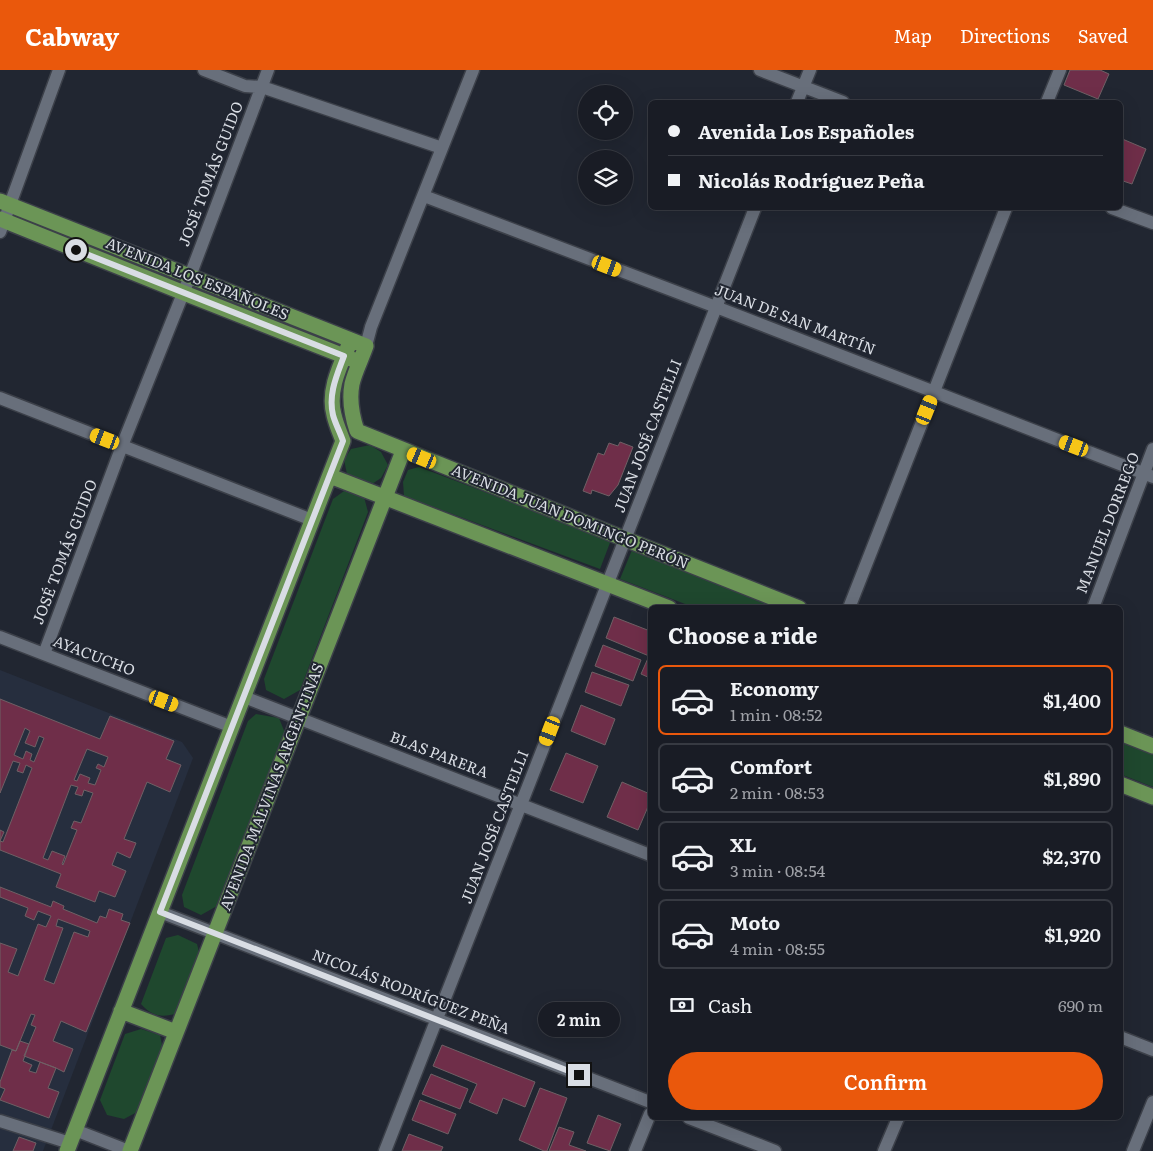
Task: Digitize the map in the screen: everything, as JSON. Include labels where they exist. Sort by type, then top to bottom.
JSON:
[{"type":"main road","name":"AVENIDA LOS ESPAÑOLES","points":[[5,203],[366,346]]},
{"type":"main road","name":"AVENIDA LOS ESPAÑOLES","points":[[2,224],[360,362]]},
{"type":"main road","points":[[71,1141],[343,441],[333,414],[331,398],[335,380],[350,340]]},
{"type":"main road","points":[[357,432],[350,398],[352,383],[366,346]]},
{"type":"main road","name":"AVENIDA JUAN DOMINGO PERÓN","points":[[357,432],[791,605]]},
{"type":"main road","name":"AVENIDA MALVINAS ARGENTINAS","points":[[130,1151],[403,451]]},
{"type":"main road","points":[[330,476],[661,605]]},
{"type":"main road","points":[[1123,734],[1153,746]]},
{"type":"main road","points":[[1123,785],[1153,797]]},
{"type":"main road","points":[[121,1011],[176,1032]]},
{"type":"street","points":[[2,224],[5,203],[59,70]]},
{"type":"street","points":[[204,70],[246,86],[262,87],[442,148]]},
{"type":"street","name":"JOSÉ TOMÁS GUIDO","points":[[44,654],[122,446],[184,293],[268,70]]},
{"type":"street","points":[[366,346],[371,327],[474,70]]},
{"type":"street","points":[[760,70],[838,100]]},
{"type":"street","points":[[798,100],[810,70]]},
{"type":"street","points":[[1049,100],[1060,70]]},
{"type":"street","name":"JUAN DE SAN MARTÍN","points":[[424,196],[716,307],[1148,476]]},
{"type":"street","name":"JUAN JOSÉ CASTELLI","points":[[384,1151],[754,210]]},
{"type":"street","points":[[850,605],[1005,210]]},
{"type":"street","points":[[1117,210],[1153,223]]},
{"type":"street","points":[[350,340],[371,327]]},
{"type":"street","points":[[0,398],[312,520]]},
{"type":"street","points":[[343,441],[357,432]]},
{"type":"street","name":"MANUEL DORREGO","points":[[1094,605],[1148,476],[1153,449]]},
{"type":"street","name":"AYACUCHO","points":[[0,637],[232,727]]},
{"type":"street","name":"BLAS PARERA","points":[[244,697],[648,854]]},
{"type":"street","name":"NICOLÁS RODRÍGUEZ PEÑA","points":[[160,912],[648,1101]]},
{"type":"street","points":[[1123,1038],[1153,1050]]},
{"type":"street","points":[[1133,1151],[1153,1102]]},
{"type":"street","points":[[635,1151],[648,1119]]},
{"type":"street","points":[[694,1120],[775,1151]]},
{"type":"street","points":[[884,1151],[897,1120]]},
{"type":"street","points":[[0,1121],[71,1141],[130,1151]]},
{"type":"shaded area","points":[[0,670],[182,742],[193,758],[43,1151],[0,1151]]},
{"type":"green space","points":[[18,215],[180,277],[178,282],[16,220]]},
{"type":"green space","points":[[198,286],[331,338],[328,344],[196,291]]},
{"type":"green space","points":[[370,445],[381,452],[388,465],[381,478],[372,484],[354,480],[347,474],[344,460],[351,449]]},
{"type":"green space","points":[[419,467],[611,540],[600,569],[404,496],[403,482],[408,470]]},
{"type":"green space","points":[[344,491],[364,497],[368,512],[300,690],[284,699],[266,690],[264,679],[333,499]]},
{"type":"green space","points":[[632,550],[775,605],[688,605],[620,579]]},
{"type":"green space","points":[[256,714],[279,718],[285,733],[217,906],[201,915],[184,907],[182,895],[248,721]]},
{"type":"green space","points":[[1123,741],[1153,753],[1153,787],[1123,775]]},
{"type":"green space","points":[[178,935],[197,944],[200,956],[178,1013],[167,1016],[154,1014],[141,1004],[166,938]]},
{"type":"green space","points":[[141,1029],[160,1035],[163,1050],[139,1111],[124,1119],[107,1115],[100,1100],[125,1034]]},
{"type":"building","points":[[1070,70],[1100,70],[1109,74],[1098,99],[1064,85]]},
{"type":"building","points":[[1123,139],[1146,149],[1132,184],[1123,181]]},
{"type":"building","points":[[620,442],[633,447],[618,485],[609,496],[592,490],[591,494],[583,491],[598,453],[604,455],[609,443],[618,446]]},
{"type":"building","points":[[614,617],[648,630],[648,656],[606,638]]},
{"type":"building","points":[[603,645],[641,660],[633,681],[595,666]]},
{"type":"building","points":[[648,658],[648,677],[641,674]]},
{"type":"building","points":[[592,672],[629,685],[621,706],[585,692]]},
{"type":"building","points":[[0,699],[100,739],[110,716],[174,741],[166,759],[181,765],[170,792],[147,782],[124,839],[136,843],[130,858],[117,852],[112,865],[126,871],[115,897],[99,891],[95,902],[56,887],[61,874],[0,850],[0,841],[3,842],[32,768],[26,765],[23,773],[17,771],[20,763],[13,761],[0,793]],"holes":[[[25,728],[30,731],[25,743],[35,747],[39,736],[44,738],[34,762],[30,760],[32,754],[26,751],[23,759],[14,755]],[[87,749],[108,757],[104,767],[98,764],[96,768],[101,770],[95,785],[88,783],[90,778],[80,774],[77,781],[74,780]],[[71,785],[78,787],[75,794],[82,796],[84,790],[93,793],[81,823],[74,821],[71,828],[77,830],[63,865],[65,856],[52,851],[48,860],[43,858]]]},
{"type":"building","points":[[581,705],[615,719],[605,745],[571,731]]},
{"type":"building","points":[[566,753],[598,766],[583,803],[550,790]]},
{"type":"building","points":[[622,782],[648,793],[648,807],[638,830],[607,817]]},
{"type":"building","points":[[0,830],[4,832],[0,841]]},
{"type":"building","points":[[0,887],[51,907],[53,901],[64,906],[63,909],[97,923],[100,916],[106,918],[109,909],[123,914],[121,920],[130,923],[86,1032],[61,1021],[53,1041],[73,1049],[64,1072],[24,1056],[36,1027],[31,1025],[35,1015],[31,1014],[16,1051],[0,1045],[0,943],[17,949],[8,972],[18,976],[38,924],[46,927],[51,916],[38,911],[34,920],[25,916],[28,908],[0,897]],"holes":[[[58,919],[90,931],[88,937],[74,932],[54,984],[44,980],[63,928],[56,926]]]},
{"type":"building","points":[[20,1041],[29,1044],[23,1061],[32,1065],[29,1071],[36,1073],[40,1062],[56,1068],[48,1088],[59,1092],[49,1118],[0,1100],[5,1089],[0,1087],[0,1082],[12,1050],[16,1051]]},
{"type":"building","points":[[442,1045],[535,1082],[525,1107],[503,1098],[497,1114],[469,1102],[477,1084],[433,1066]]},
{"type":"building","points":[[431,1074],[468,1089],[460,1109],[422,1094]]},
{"type":"building","points":[[540,1088],[567,1098],[547,1151],[519,1140]]},
{"type":"building","points":[[420,1100],[456,1114],[448,1134],[412,1120]]},
{"type":"building","points":[[598,1115],[621,1124],[610,1151],[587,1143]]},
{"type":"building","points":[[559,1127],[574,1132],[569,1145],[586,1151],[549,1151]]},
{"type":"building","points":[[409,1134],[443,1147],[441,1151],[402,1151]]},
{"type":"building","points":[[19,1137],[36,1143],[33,1151],[13,1151]]},
{"type":"route","points":[[76,250],[344,356],[335,380],[331,398],[333,414],[343,441],[160,912],[579,1075]]}]
